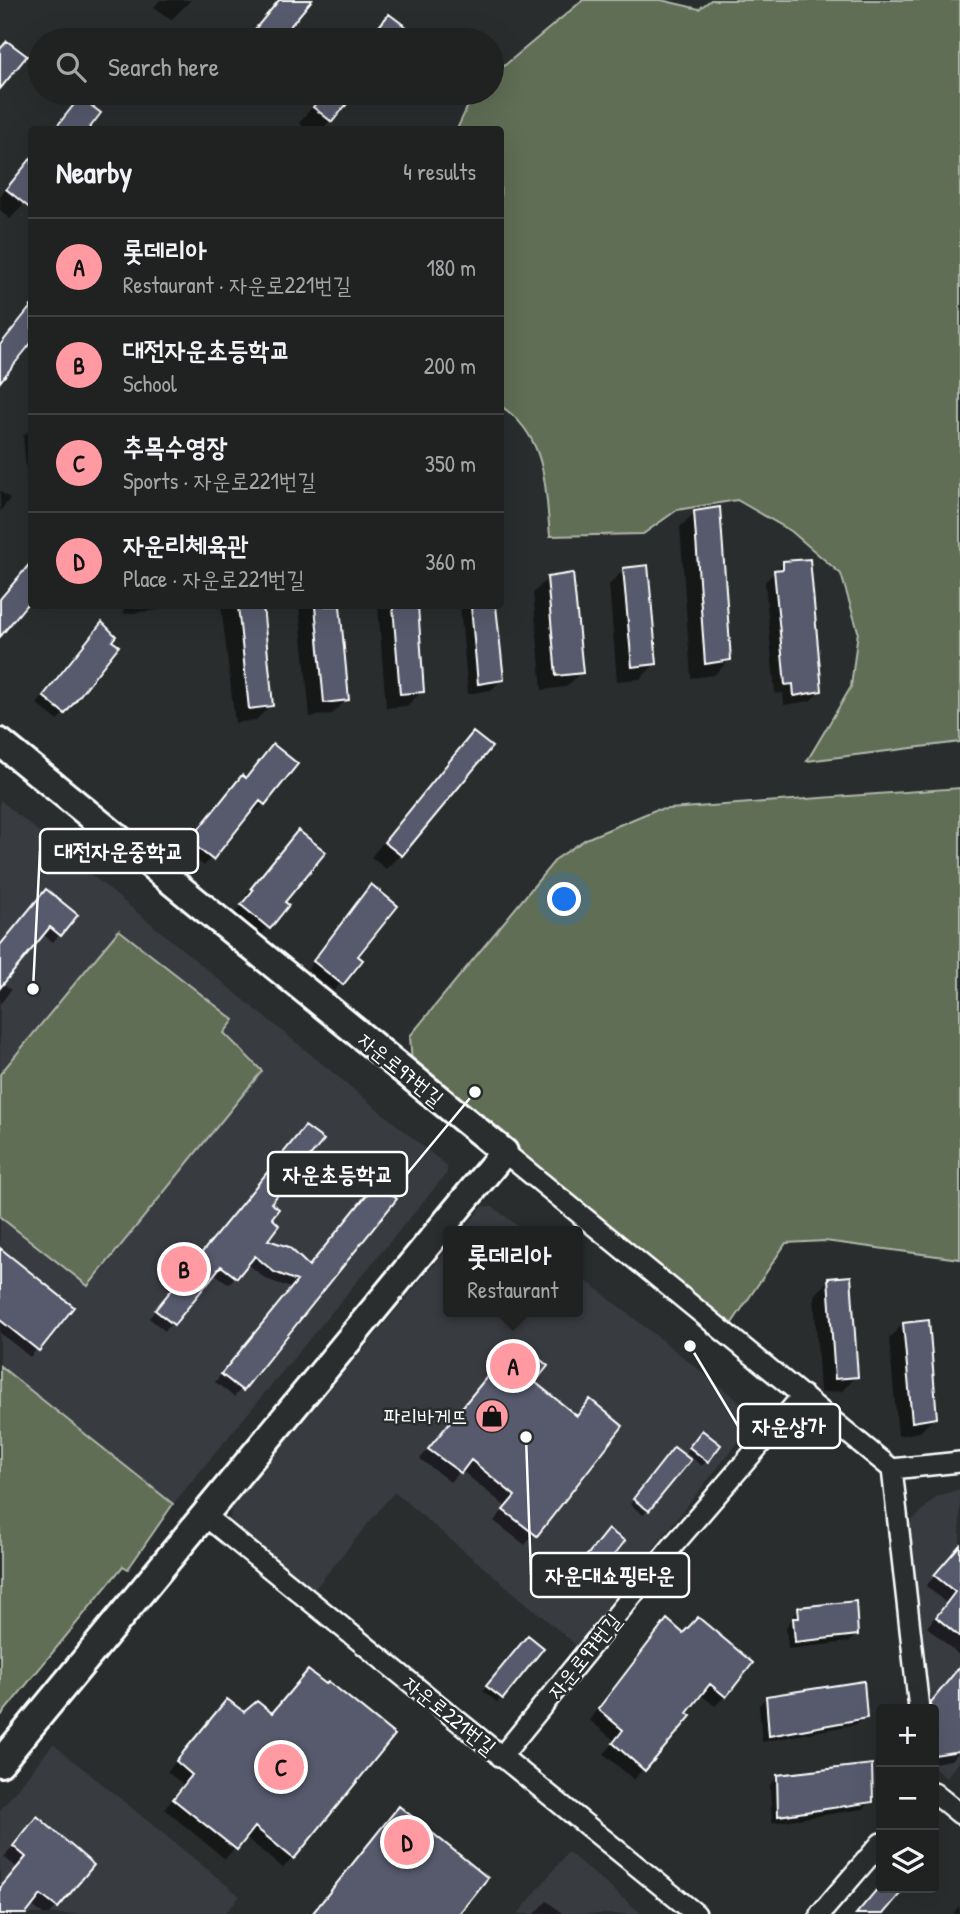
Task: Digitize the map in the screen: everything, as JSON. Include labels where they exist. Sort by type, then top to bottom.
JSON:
[{"type":"street","name":"자운로97번길","points":[[0,742],[892,1469]]},
{"type":"street","points":[[0,1763],[504,1152]]},
{"type":"street","name":"자운로97번길","points":[[502,1757],[670,1549],[803,1395]]},
{"type":"street","points":[[918,1704],[892,1469],[960,1462]]},
{"type":"street","name":"자운로221번길","points":[[204,1515],[696,1914]]},
{"type":"street","points":[[939,1797],[960,1814]]},
{"type":"street","points":[[820,1914],[876,1849]]},
{"type":"shaded area","points":[[0,800],[447,1166],[447,1173],[173,1504],[0,1365]]},
{"type":"shaded area","points":[[483,1206],[493,1207],[518,1226],[466,1226]]},
{"type":"shaded area","points":[[443,1254],[443,1317],[583,1317],[583,1278],[750,1410],[751,1426],[576,1645],[394,1492],[313,1591],[230,1523],[231,1507]]},
{"type":"shaded area","points":[[960,1489],[960,1760],[946,1778],[939,1772],[939,1704],[918,1704],[904,1539],[911,1522],[936,1497]]},
{"type":"shaded area","points":[[53,1744],[240,1896],[225,1914],[0,1914],[0,1810]]},
{"type":"shaded area","points":[[568,1852],[642,1914],[518,1914]]},
{"type":"green space","points":[[583,0],[661,0],[699,9],[711,0],[960,0],[960,742],[807,761],[851,687],[858,631],[841,574],[791,531],[737,500],[677,510],[643,534],[550,536],[544,481],[535,447],[516,418],[504,408],[504,126],[458,126],[468,105],[504,105],[504,66]]},
{"type":"green space","points":[[960,788],[960,1259],[825,1241],[786,1243],[728,1329],[412,1064],[410,1036],[556,859],[586,839],[655,810]]},
{"type":"green space","points":[[119,930],[234,1020],[224,1033],[262,1071],[88,1286],[0,1217],[0,1074]]},
{"type":"green space","points":[[0,1366],[173,1504],[128,1569],[123,1566],[0,1717]]},
{"type":"building","points":[[279,0],[312,0],[289,28],[256,28]]},
{"type":"building","points":[[389,14],[408,28],[378,28]]},
{"type":"building","points":[[7,41],[27,56],[0,89],[0,49]]},
{"type":"building","points":[[74,105],[90,105],[101,113],[91,126],[57,126]]},
{"type":"building","points":[[315,105],[346,105],[332,122],[313,107]]},
{"type":"building","points":[[28,162],[28,207],[6,189]]},
{"type":"building","points":[[28,310],[28,347],[0,382],[0,345]]},
{"type":"building","points":[[720,507],[731,660],[705,664],[694,511]]},
{"type":"building","points":[[810,559],[822,691],[794,696],[793,684],[785,685],[774,570],[783,569],[783,561]]},
{"type":"building","points":[[648,565],[657,664],[632,667],[623,568]]},
{"type":"building","points":[[28,566],[28,603],[0,637],[0,599]]},
{"type":"building","points":[[573,573],[583,673],[556,676],[547,577]]},
{"type":"building","points":[[238,609],[263,609],[273,706],[249,709]]},
{"type":"building","points":[[315,609],[340,609],[349,700],[324,703]]},
{"type":"building","points":[[393,609],[418,609],[424,692],[400,694]]},
{"type":"building","points":[[471,609],[496,609],[504,680],[478,684]]},
{"type":"building","points":[[102,622],[116,636],[112,641],[119,646],[65,714],[43,696]]},
{"type":"building","points":[[473,732],[492,747],[402,856],[384,842]]},
{"type":"building","points":[[273,744],[298,764],[265,805],[260,801],[213,860],[189,841],[242,775],[246,778]]},
{"type":"building","points":[[298,830],[326,852],[285,902],[289,905],[270,929],[241,905],[253,890],[251,888]]},
{"type":"building","points":[[371,884],[398,906],[358,956],[363,960],[343,985],[313,961]]},
{"type":"building","points":[[46,889],[78,915],[61,936],[50,927],[0,988],[0,945]]},
{"type":"building","points":[[305,1126],[324,1140],[271,1203],[279,1209],[272,1218],[279,1225],[268,1240],[289,1247],[309,1266],[377,1182],[397,1199],[243,1391],[221,1374],[297,1281],[274,1272],[255,1256],[237,1278],[221,1266],[174,1325],[155,1310]]},
{"type":"building","points":[[0,1248],[74,1307],[39,1351],[0,1320]]},
{"type":"building","points":[[851,1276],[858,1377],[835,1379],[828,1278]]},
{"type":"building","points":[[929,1320],[937,1418],[912,1422],[903,1323]]},
{"type":"building","points":[[517,1340],[548,1366],[535,1382],[577,1416],[590,1399],[623,1426],[537,1536],[503,1510],[515,1496],[471,1460],[461,1473],[428,1449]]},
{"type":"building","points":[[702,1430],[721,1445],[708,1462],[689,1447]]},
{"type":"building","points":[[674,1447],[691,1460],[649,1511],[633,1499]]},
{"type":"building","points":[[608,1529],[625,1541],[584,1593],[567,1580]]},
{"type":"building","points":[[960,1545],[960,1637],[936,1617],[955,1592],[934,1575]]},
{"type":"building","points":[[856,1601],[858,1635],[795,1642],[793,1618],[799,1618],[798,1607]]},
{"type":"building","points":[[698,1617],[753,1663],[726,1697],[710,1684],[687,1713],[691,1716],[645,1771],[613,1743],[623,1730],[598,1709],[667,1619],[683,1633]]},
{"type":"building","points":[[528,1635],[544,1648],[503,1699],[486,1686]]},
{"type":"building","points":[[960,1666],[960,1751],[939,1754],[939,1704],[931,1702]]},
{"type":"building","points":[[308,1670],[326,1684],[328,1681],[395,1735],[294,1859],[255,1827],[237,1850],[173,1799],[192,1775],[176,1761],[227,1699],[244,1712],[257,1701],[272,1713]]},
{"type":"building","points":[[864,1681],[867,1718],[769,1736],[766,1696]]},
{"type":"building","points":[[872,1764],[873,1802],[778,1816],[777,1775]]},
{"type":"building","points":[[399,1806],[488,1878],[459,1914],[312,1914]]},
{"type":"building","points":[[37,1816],[94,1865],[58,1908],[41,1895],[26,1914],[0,1914],[0,1888],[26,1857],[13,1846]]},
{"type":"building","points":[[876,1890],[876,1893],[901,1893],[883,1914],[856,1914]]},
{"type":"place","name":"대전자운중학교","points":[[33,989]]},
{"type":"place","name":"자운초등학교","points":[[475,1092]]},
{"type":"place","name":"대전자운초등학교","points":[[184,1269]]},
{"type":"place","name":"자운상가","points":[[690,1346]]},
{"type":"place","name":"롯데리아","points":[[513,1366]]},
{"type":"place","name":"파리바게뜨","points":[[492,1416]]},
{"type":"place","name":"자운대쇼핑타운","points":[[526,1437]]},
{"type":"place","name":"추목수영장","points":[[281,1767]]},
{"type":"place","name":"자운리체육관","points":[[407,1842]]}]
